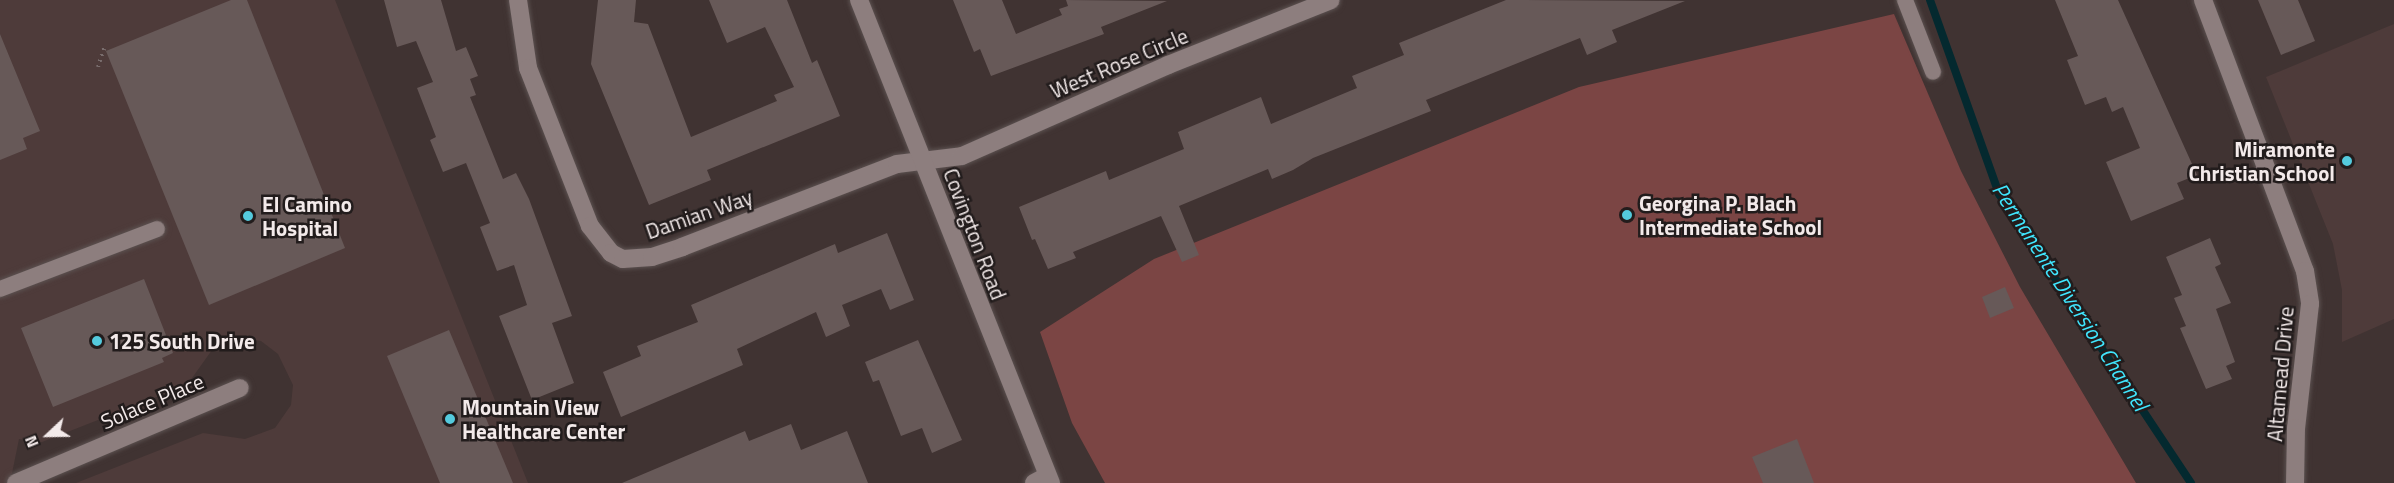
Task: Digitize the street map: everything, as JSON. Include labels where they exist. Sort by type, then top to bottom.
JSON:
[{"type":"street","name":"Damian Way","points":[[518,0],[528,68],[590,226],[611,253],[623,259],[652,257],[897,164],[923,162]]},
{"type":"street","name":"Covington Road","points":[[859,0],[1044,481]]},
{"type":"street","name":"West Rose Circle","points":[[923,162],[962,156],[1168,65],[1331,0]]},
{"type":"street","name":"Altamead Drive","points":[[2203,0],[2305,271],[2310,304],[2296,428],[2295,483]]},
{"type":"street","name":"Solace Place","points":[[16,483],[240,388]]},
{"type":"lane","points":[[1905,0],[1933,72]]},
{"type":"lane","points":[[0,289],[157,229]]},
{"type":"path","points":[[98,67],[105,46]]},
{"type":"shaded area","name":"El Camino Hospital","points":[[0,0],[335,0],[528,483],[76,483],[203,433],[245,439],[275,428],[291,405],[293,385],[278,354],[261,341],[249,339],[230,341],[212,350],[187,385],[42,442],[19,439],[10,483],[0,483]]},
{"type":"shaded area","name":"Georgina P. Blach Intermediate School","points":[[1894,14],[1961,171],[2020,287],[2136,483],[1105,483],[1072,423],[1040,332],[1154,259],[1579,87]]},
{"type":"shaded area","name":"Miramonte Christian School","points":[[2394,24],[2394,319],[2342,342],[2342,290],[2333,244],[2266,77]]},
{"type":"building","points":[[231,0],[247,0],[345,248],[209,305],[106,51]]},
{"type":"building","points":[[384,0],[441,0],[456,51],[466,47],[478,76],[470,79],[476,95],[470,97],[503,179],[516,173],[529,199],[572,316],[552,323],[574,383],[532,400],[499,316],[527,305],[514,265],[497,271],[480,227],[490,223],[466,163],[443,172],[430,140],[436,137],[417,88],[433,82],[416,41],[397,47]]},
{"type":"building","points":[[598,0],[636,0],[634,22],[648,24],[691,137],[777,101],[774,95],[794,87],[765,27],[727,43],[709,0],[787,0],[812,63],[817,60],[840,116],[707,170],[711,180],[649,205],[591,64]]},
{"type":"building","points":[[953,0],[1002,0],[1016,34],[1062,15],[1059,9],[1068,6],[1066,0],[1167,1],[1101,27],[1104,34],[991,76],[980,49],[974,52]]},
{"type":"building","points":[[1506,0],[1685,1],[1612,30],[1617,42],[1587,55],[1580,38],[1426,100],[1431,111],[1313,158],[1272,179],[1268,169],[1179,206],[1199,255],[1182,262],[1161,216],[1073,252],[1076,258],[1048,269],[1035,239],[1032,240],[1019,207],[1106,171],[1109,180],[1184,149],[1178,132],[1261,97],[1271,124],[1357,88],[1352,76],[1404,55],[1399,43]]},
{"type":"building","points":[[2055,0],[2118,0],[2197,175],[2177,183],[2184,199],[2131,221],[2106,162],[2140,148],[2123,107],[2112,112],[2106,97],[2085,105],[2067,60],[2078,56]]},
{"type":"building","points":[[2258,0],[2298,0],[2315,41],[2281,55]]},
{"type":"building","points":[[0,34],[40,131],[23,138],[27,149],[0,160]]},
{"type":"building","points":[[887,233],[914,300],[890,310],[881,289],[842,305],[850,326],[826,337],[816,312],[737,349],[743,365],[621,417],[603,372],[641,356],[637,346],[698,322],[691,305],[835,244],[838,253]]},
{"type":"building","points":[[2210,238],[2221,264],[2215,267],[2231,303],[2216,309],[2235,362],[2226,366],[2232,379],[2206,389],[2180,328],[2186,326],[2174,298],[2182,295],[2166,257]]},
{"type":"building","name":"125 South Drive","points":[[144,279],[173,353],[162,358],[164,362],[53,407],[21,328]]},
{"type":"building","points":[[2005,287],[2014,308],[1990,318],[1982,297]]},
{"type":"building","name":"Mountain View Healthcare Center","points":[[449,330],[513,483],[440,483],[387,356]]},
{"type":"building","points":[[918,340],[962,440],[932,453],[922,428],[901,436],[879,380],[873,382],[865,362]]},
{"type":"building","points":[[791,424],[801,450],[847,431],[868,483],[622,483],[745,431],[749,441]]},
{"type":"building","points":[[1797,439],[1814,483],[1763,483],[1752,457]]},
{"type":"waterway","name":"Permanente Diversion Channel","points":[[1930,0],[1999,194],[2191,483]]},
{"type":"place","name":"Miramonte Christian School","points":[[2347,161]]},
{"type":"place","name":"Georgina P. Blach Intermediate School","points":[[1627,215]]},
{"type":"place","name":"El Camino Hospital","points":[[248,216]]},
{"type":"place","name":"125 South Drive","points":[[97,341]]},
{"type":"place","name":"Mountain View Healthcare Center","points":[[450,419]]}]
